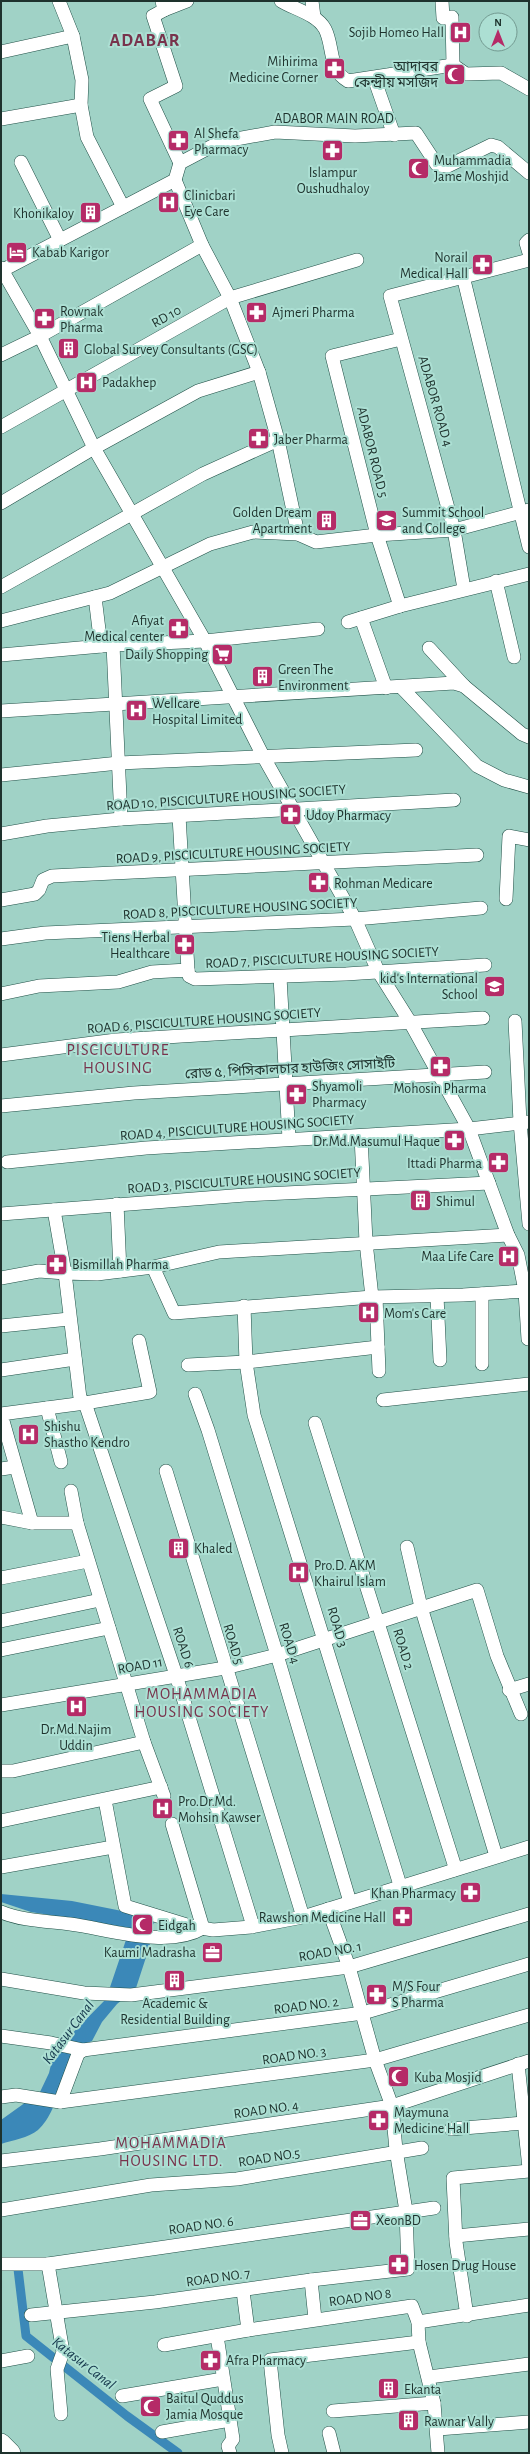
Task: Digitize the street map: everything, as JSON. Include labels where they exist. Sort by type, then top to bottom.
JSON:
[{"type":"highway","points":[[1,2443],[11,2453]]},
{"type":"street","points":[[59,1],[73,36],[82,80],[81,105],[87,137],[123,207]]},
{"type":"street","points":[[187,1],[163,6],[153,16],[176,86],[150,99],[180,163],[175,180],[202,245],[230,298],[258,372],[278,440],[298,534]]},
{"type":"street","points":[[281,1],[314,17],[325,29],[333,61],[340,77],[348,81],[453,65],[466,74],[501,73],[529,89]]},
{"type":"street","points":[[312,1],[314,17]]},
{"type":"street","points":[[442,1],[442,18],[452,17],[453,65]]},
{"type":"street","points":[[1,52],[73,36]]},
{"type":"street","points":[[374,78],[394,135]]},
{"type":"street","points":[[1,119],[81,105]]},
{"type":"street","name":"ADABOR MAIN ROAD","points":[[180,163],[220,142],[275,132],[394,135],[416,133],[437,165],[448,166],[491,145],[504,151],[529,173]]},
{"type":"street","points":[[21,162],[60,240]]},
{"type":"street","points":[[175,180],[1,269],[40,336],[65,391],[94,448],[205,641],[232,697],[323,864],[355,919],[378,971],[410,1022],[469,1129],[508,1235],[518,1255],[527,1290],[528,1339]]},
{"type":"street","points":[[529,240],[526,243],[529,253]]},
{"type":"street","points":[[1,355],[40,336],[202,245]]},
{"type":"street","name":"RD 10","points":[[1,426],[230,298],[357,260]]},
{"type":"street","points":[[529,260],[463,276],[526,511],[529,547]]},
{"type":"street","name":"ADABOR ROAD 4","points":[[463,276],[390,296],[454,530],[464,589]]},
{"type":"street","name":"ADABOR ROAD 5","points":[[400,606],[377,535],[332,356],[401,339]]},
{"type":"street","points":[[1,503],[94,448],[198,391],[258,372]]},
{"type":"street","points":[[1,587],[132,512],[203,474],[278,440]]},
{"type":"street","points":[[1,621],[110,593],[210,544],[253,532],[298,534],[316,542],[377,535],[454,530],[526,511]]},
{"type":"street","points":[[348,622],[464,589],[529,574]]},
{"type":"street","points":[[496,581],[514,657]]},
{"type":"street","points":[[94,597],[107,645],[116,704],[121,819]]},
{"type":"street","points":[[361,618],[386,688]]},
{"type":"street","points":[[1,655],[107,645],[205,641],[318,629]]},
{"type":"street","points":[[429,648],[464,686],[522,734],[529,737]]},
{"type":"street","points":[[1,711],[386,688],[436,683],[464,686]]},
{"type":"street","points":[[401,687],[477,766],[504,780],[529,787]]},
{"type":"street","points":[[1,775],[119,763],[416,750]]},
{"type":"street","name":"ROAD 10, PISCICULTURE HOUSING SOCIETY","points":[[1,834],[47,826],[121,819],[243,814],[293,808],[454,800]]},
{"type":"street","points":[[179,816],[181,871],[188,970]]},
{"type":"street","points":[[506,899],[509,836],[529,840]]},
{"type":"street","name":"ROAD 9, PISCICULTURE HOUSING SOCIETY","points":[[1,900],[35,894],[46,877],[477,855]]},
{"type":"street","name":"ROAD 8, PISCICULTURE HOUSING SOCIETY","points":[[1,939],[45,933],[355,919],[481,908]]},
{"type":"street","name":"ROAD 7, PISCICULTURE HOUSING SOCIETY","points":[[1,994],[39,986],[118,982],[152,972],[188,970],[189,976],[196,979],[280,977],[485,965]]},
{"type":"street","points":[[280,977],[289,1139]]},
{"type":"street","name":"ROAD 6, PISCICULTURE HOUSING SOCIETY","points":[[1,1055],[116,1040],[483,1018]]},
{"type":"street","points":[[515,1021],[525,1122],[529,1224]]},
{"type":"street","name":"রোড ৫, পিসিকালচার হাউজিং সোসাইটি","points":[[1,1106],[76,1097],[485,1072]]},
{"type":"street","name":"ROAD 4, PISCICULTURE HOUSING SOCIETY","points":[[7,1162],[146,1148],[469,1129],[525,1122]]},
{"type":"street","points":[[361,1136],[366,1242],[374,1297],[379,1371]]},
{"type":"street","name":"ROAD 3, PISCICULTURE HOUSING SOCIETY","points":[[1,1214],[117,1204],[364,1188],[489,1182]]},
{"type":"street","points":[[117,1204],[120,1271]]},
{"type":"street","name":"ROAD 6","points":[[54,1210],[65,1273],[69,1319],[76,1359],[80,1398],[85,1403],[176,1675],[253,1926]]},
{"type":"street","points":[[1,1278],[39,1271],[97,1274],[153,1267],[220,1252],[366,1242],[508,1235]]},
{"type":"street","points":[[153,1267],[174,1313],[244,1306],[374,1297],[482,1294],[527,1290]]},
{"type":"street","points":[[482,1294],[482,1364]]},
{"type":"street","points":[[437,1296],[440,1360]]},
{"type":"street","name":"ROAD 3","points":[[244,1306],[246,1362],[254,1415],[325,1639],[400,1885]]},
{"type":"street","points":[[1,1326],[69,1319]]},
{"type":"street","points":[[32,1523],[1,1414],[85,1403],[150,1392],[139,1341]]},
{"type":"street","points":[[188,1365],[246,1362],[378,1347]]},
{"type":"street","points":[[1,1370],[76,1359]]},
{"type":"street","points":[[383,1400],[529,1384]]},
{"type":"street","name":"ROAD 4","points":[[195,1394],[208,1430],[277,1655],[350,1902]]},
{"type":"street","points":[[47,1408],[61,1462]]},
{"type":"street","name":"ROAD 2","points":[[315,1423],[322,1438],[379,1621],[454,1864],[454,1870]]},
{"type":"street","points":[[1,1469],[15,1467]]},
{"type":"street","name":"ROAD 5","points":[[166,1471],[225,1668],[303,1917]]},
{"type":"street","points":[[1,1821],[105,1800],[163,1792],[144,1742],[88,1561],[78,1523],[72,1491]]},
{"type":"street","points":[[1,1517],[32,1523],[78,1523]]},
{"type":"street","points":[[407,1547],[421,1607],[496,1856]]},
{"type":"street","points":[[1,1578],[88,1561]]},
{"type":"street","name":"ROAD 11","points":[[1,1705],[225,1668],[277,1655],[477,1590],[509,1690]]},
{"type":"street","points":[[1,1621],[100,1600]]},
{"type":"street","points":[[1,1650],[109,1628]]},
{"type":"street","points":[[521,1714],[509,1690],[529,1684]]},
{"type":"street","points":[[1,1771],[12,1771],[144,1742]]},
{"type":"street","points":[[105,1800],[125,1906],[160,1919],[203,1928],[232,1929],[303,1917],[400,1885],[529,1847]]},
{"type":"street","points":[[172,1824],[203,1928]]},
{"type":"street","points":[[1,1867],[113,1847]]},
{"type":"street","points":[[328,1909],[349,1967],[375,2060],[392,2106],[396,2150],[406,2211]]},
{"type":"street","points":[[1,1912],[38,1921],[153,1937],[193,1934],[203,1928]]},
{"type":"street","name":"ROAD NO. 1","points":[[1,1979],[84,1993],[131,1994],[349,1967],[529,1914]]},
{"type":"street","points":[[153,1937],[160,1919]]},
{"type":"street","name":"ROAD NO. 2","points":[[82,2050],[363,2013],[529,1964]]},
{"type":"street","name":"ROAD NO. 3","points":[[1,2097],[26,2096],[59,2102],[375,2060],[529,2015]]},
{"type":"street","points":[[1,2036],[51,2043],[82,2050]]},
{"type":"street","points":[[59,2102],[78,2054],[82,2050]]},
{"type":"street","points":[[468,2316],[456,2236],[453,2178],[529,2169],[524,2123],[523,2062]]},
{"type":"street","name":"ROAD NO. 4","points":[[1,2161],[100,2149],[392,2106],[523,2062]]},
{"type":"street","points":[[451,2129],[524,2123]]},
{"type":"street","name":"ROAD NO.5","points":[[1,2210],[151,2185],[237,2179],[396,2150],[422,2148]]},
{"type":"street","name":"ROAD NO. 6","points":[[1,2264],[48,2264],[434,2208]]},
{"type":"street","name":"ROAD NO. 7","points":[[32,2315],[243,2291],[311,2280],[408,2269],[406,2211]]},
{"type":"street","points":[[456,2236],[529,2229]]},
{"type":"street","points":[[48,2264],[63,2352],[57,2369],[61,2414]]},
{"type":"street","points":[[311,2280],[315,2319]]},
{"type":"street","points":[[243,2291],[248,2330]]},
{"type":"street","points":[[418,2322],[468,2316],[529,2305]]},
{"type":"street","name":"ROAD NO 8","points":[[164,2345],[315,2319],[412,2306],[418,2322],[419,2342],[429,2377],[434,2403],[438,2429],[438,2453]]},
{"type":"street","points":[[216,2336],[233,2439],[228,2446],[230,2453]]},
{"type":"street","points":[[282,2453],[278,2436],[270,2360],[419,2342]]},
{"type":"street","points":[[1,2361],[28,2356]]},
{"type":"street","points":[[429,2377],[529,2364]]},
{"type":"street","points":[[122,2396],[223,2379]]},
{"type":"street","points":[[333,2411],[434,2403]]},
{"type":"street","points":[[162,2432],[230,2420]]},
{"type":"street","points":[[438,2429],[529,2422]]},
{"type":"street","points":[[329,2433],[334,2453]]},
{"type":"water","points":[[1,1894],[72,1901],[152,1917],[155,1921],[147,1936],[150,1945],[136,1988],[117,2004],[102,2022],[92,2041],[83,2046],[75,2055],[53,2109],[46,2121],[38,2130],[30,2135],[1,2144],[1,2120],[40,2092],[49,2073],[54,2052],[106,1999],[130,1928],[31,1912],[1,1902]]},
{"type":"waterway","name":"Katasur Canal","points":[[18,2269],[26,2336],[127,2416],[178,2453]]},
{"type":"place","name":"Sojib Homeo Hall","points":[[460,32]]},
{"type":"place","name":"Mihirima Medicine Corner","points":[[334,69]]},
{"type":"place","name":"আদাবর কেন্দ্রীয় মসজিদ","points":[[454,74]]},
{"type":"place","name":"Al Shefa Pharmacy","points":[[178,141]]},
{"type":"place","name":"Islampur Oushudhaloy","points":[[333,150]]},
{"type":"place","name":"Muhammadia Jame Moshjid","points":[[419,168]]},
{"type":"place","name":"Clinicbari Eye Care","points":[[168,203]]},
{"type":"place","name":"Khonikaloy","points":[[90,213]]},
{"type":"place","name":"Kabab Karigor","points":[[17,252]]},
{"type":"place","name":"Norail Medical Hall","points":[[483,265]]},
{"type":"place","name":"Ajmeri Pharma","points":[[257,312]]},
{"type":"place","name":"Rownak Pharma","points":[[44,319]]},
{"type":"place","name":"Global Survey Consultants (GSC)","points":[[68,349]]},
{"type":"place","name":"Padakhep","points":[[86,382]]},
{"type":"place","name":"Jaber Pharma","points":[[258,439]]},
{"type":"place","name":"Golden Dream Apartment","points":[[327,520]]},
{"type":"place","name":"Summit School and College","points":[[386,520]]},
{"type":"place","name":"Afiyat Medical center","points":[[179,628]]},
{"type":"place","name":"Daily Shopping","points":[[223,654]]},
{"type":"place","name":"Green The Environment","points":[[263,677]]},
{"type":"place","name":"Wellcare Hospital Limited","points":[[137,711]]},
{"type":"place","name":"Udoy Pharmacy","points":[[291,815]]},
{"type":"place","name":"Rohman Medicare","points":[[318,883]]},
{"type":"place","name":"Tiens Herbal Healthcare","points":[[185,945]]},
{"type":"place","name":"kid's International School","points":[[494,986]]},
{"type":"place","name":"Mohosin Pharma","points":[[440,1066]]},
{"type":"place","name":"Shyamoli Pharmacy","points":[[297,1094]]},
{"type":"place","name":"Dr.Md.Masumul Haque","points":[[455,1141]]},
{"type":"place","name":"Ittadi Pharma","points":[[498,1163]]},
{"type":"place","name":"Shimul","points":[[420,1201]]},
{"type":"place","name":"Maa Life Care","points":[[509,1256]]},
{"type":"place","name":"Bismillah Pharma","points":[[57,1264]]},
{"type":"place","name":"Mom's Care","points":[[368,1313]]},
{"type":"place","name":"Shishu Shastho Kendro","points":[[29,1434]]},
{"type":"place","name":"Khaled","points":[[178,1548]]},
{"type":"place","name":"Pro.D. AKM Khairul Islam","points":[[299,1573]]},
{"type":"place","name":"Dr.Md.Najim Uddin","points":[[76,1707]]},
{"type":"place","name":"Pro.Dr.Md. Mohsin Kawser","points":[[163,1809]]},
{"type":"place","name":"Khan Pharmacy","points":[[471,1893]]},
{"type":"place","name":"Rawshon Medicine Hall","points":[[402,1917]]},
{"type":"place","name":"Eidgah","points":[[142,1925]]},
{"type":"place","name":"Kaumi Madrasha","points":[[212,1952]]},
{"type":"place","name":"Academic & Residential Building","points":[[175,1981]]},
{"type":"place","name":"M/S Four S Pharma","points":[[376,1994]]},
{"type":"place","name":"Kuba Mosjid","points":[[398,2077]]},
{"type":"place","name":"Maymuna Medicine Hall","points":[[379,2120]]},
{"type":"place","name":"XeonBD","points":[[360,2220]]},
{"type":"place","name":"Hosen Drug House","points":[[399,2265]]},
{"type":"place","name":"Afra Pharmacy","points":[[210,2360]]},
{"type":"place","name":"Ekanta","points":[[388,2389]]},
{"type":"place","name":"Baitul Quddus Jamia Mosque","points":[[151,2406]]},
{"type":"place","name":"Rawnar Vally","points":[[408,2421]]},
{"type":"district","name":"ADABAR","points":[[145,40]]},
{"type":"district","name":"PISCICULTURE HOUSING","points":[[118,1058]]},
{"type":"district","name":"MOHAMMADIA HOUSING SOCIETY","points":[[202,1702]]},
{"type":"district","name":"MOHAMMADIA HOUSING LTD.","points":[[171,2151]]}]
